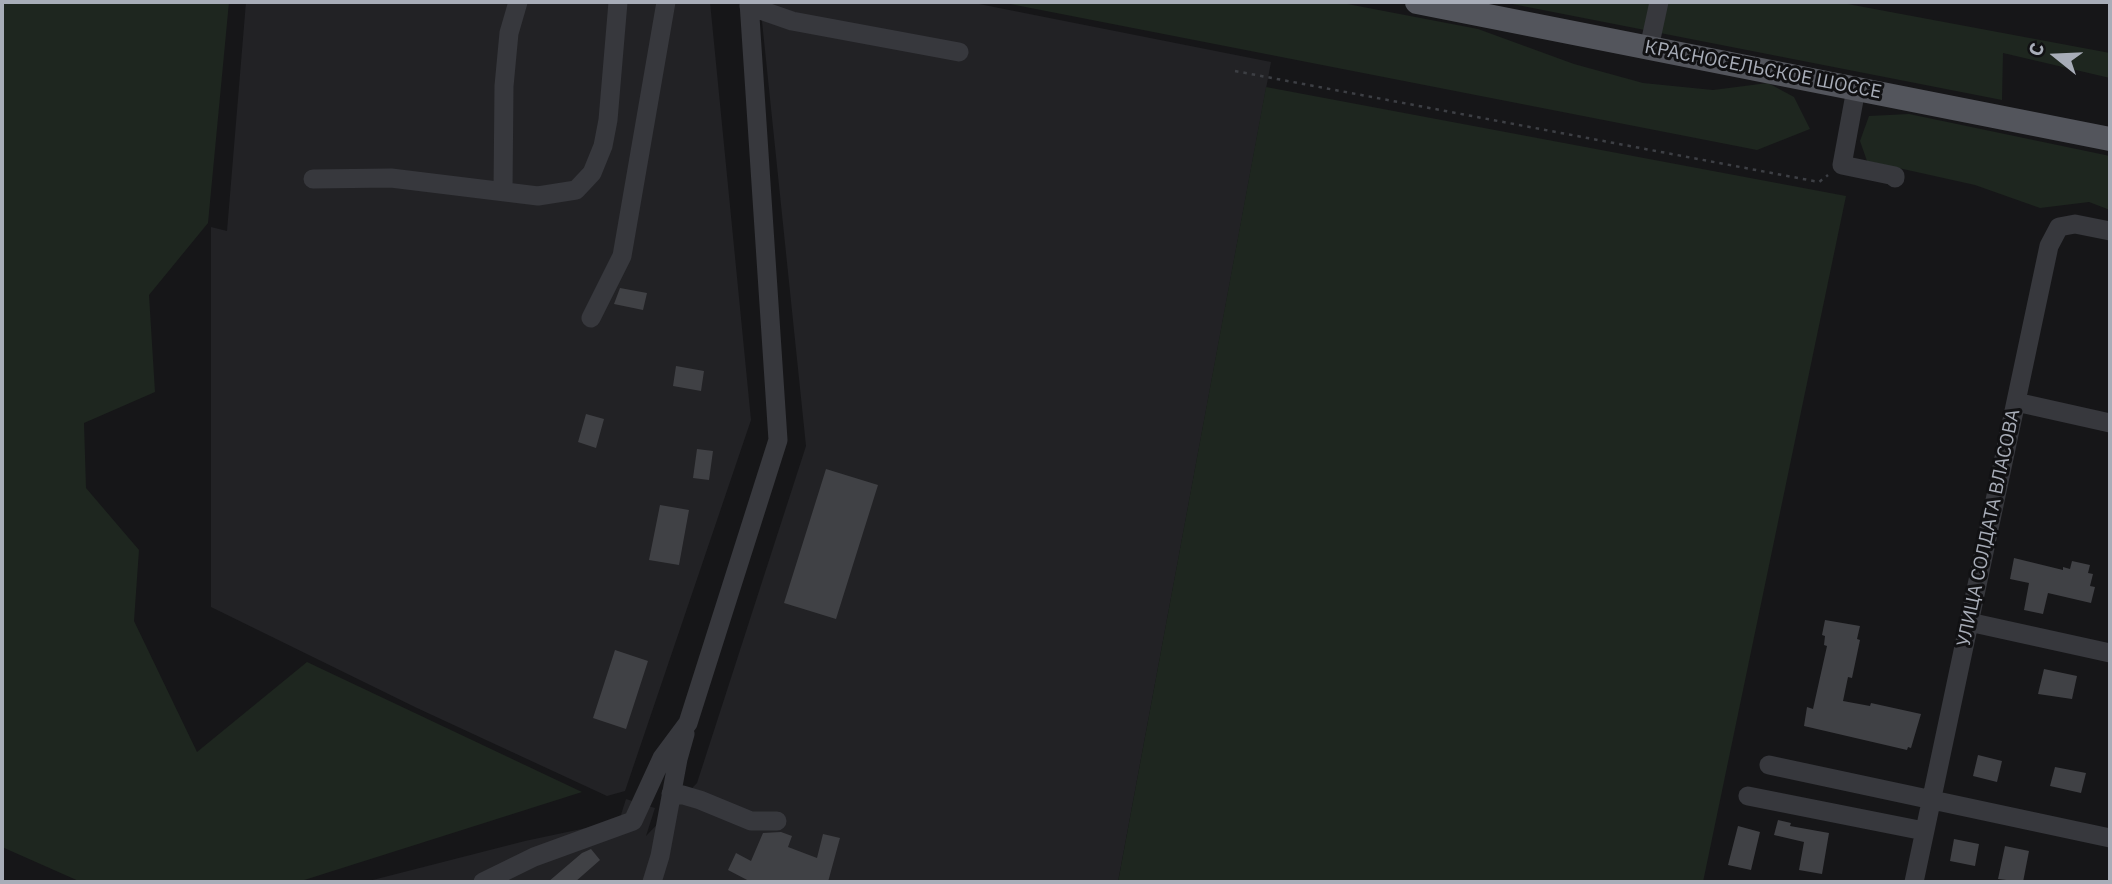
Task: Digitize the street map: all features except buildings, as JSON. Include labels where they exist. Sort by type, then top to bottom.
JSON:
[{"type":"main road","name":"КРАСНОСЕЛЬСКОЕ ШОССЕ","points":[[1417,2],[2110,139]]},
{"type":"street","points":[[503,191],[504,86],[509,33],[518,2]]},
{"type":"street","points":[[313,179],[391,178],[538,196],[576,190],[592,173],[603,146],[608,120],[618,2]]},
{"type":"street","points":[[591,318],[622,256],[666,2]]},
{"type":"street","points":[[1649,48],[1659,2]]},
{"type":"street","points":[[652,882],[688,723],[778,440],[749,4],[792,21],[959,52]]},
{"type":"street","points":[[1856,89],[1842,165],[1895,178]]},
{"type":"street","name":"УЛИЦА СОЛДАТА ВЛАСОВА","points":[[1914,882],[2049,246],[2059,227],[2075,224],[2110,231]]},
{"type":"street","points":[[2016,402],[2110,423]]},
{"type":"street","points":[[1969,622],[2110,653]]},
{"type":"street","points":[[484,882],[534,857],[634,821],[662,758],[688,723]]},
{"type":"street","points":[[1769,765],[2110,838]]},
{"type":"street","points":[[671,794],[700,800],[751,821],[777,821]]},
{"type":"street","points":[[1748,796],[1924,831]]},
{"type":"path","points":[[1235,71],[1819,182],[1842,165]]},
{"type":"shaded area","points":[[2,2],[229,2],[208,223],[149,295],[155,392],[84,423],[86,488],[139,550],[134,621],[197,752],[307,662],[582,792],[298,882],[81,882],[2,847]]},
{"type":"shaded area","points":[[246,2],[710,2],[751,420],[625,791],[607,796],[417,708],[211,607],[211,227],[227,231]]},
{"type":"shaded area","points":[[760,2],[969,2],[1271,62],[1118,882],[365,882],[525,841],[619,821],[626,799],[655,808],[646,836],[697,783],[806,446]]},
{"type":"shaded area","points":[[1000,2],[1337,2],[1478,29],[1574,64],[1643,83],[1713,90],[1768,83],[1794,97],[1810,129],[1757,150]]},
{"type":"shaded area","points":[[1502,2],[1837,2],[2110,53],[2110,78],[2003,53],[2002,100]]},
{"type":"shaded area","points":[[1266,87],[1846,196],[1703,882],[1118,882]]},
{"type":"shaded area","points":[[1909,114],[2110,156],[2110,210],[2089,202],[2040,208],[1975,185],[1867,161],[1860,141],[1869,116]]}]
